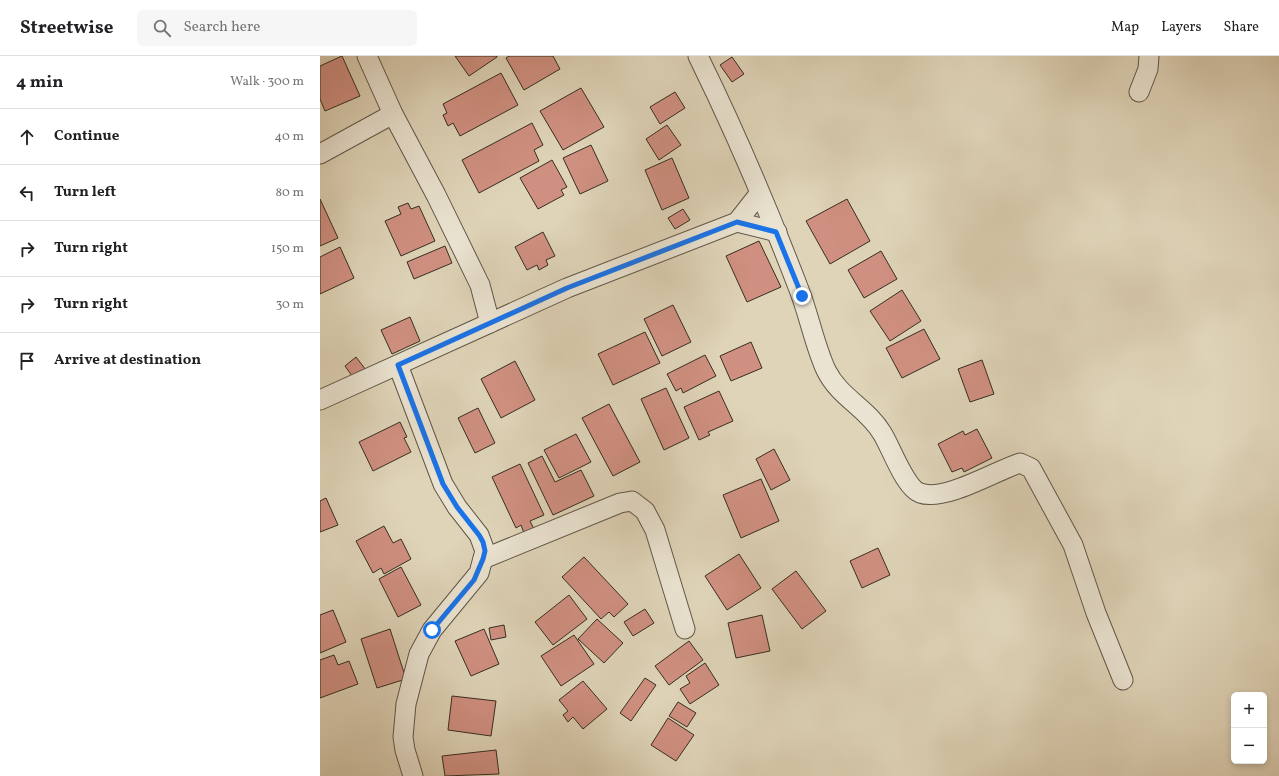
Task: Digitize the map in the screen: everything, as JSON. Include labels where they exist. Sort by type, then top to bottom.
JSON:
[{"type":"street","points":[[367,56],[393,114],[436,194],[480,285],[490,323]]},
{"type":"street","points":[[698,56],[721,102],[776,232],[802,296],[826,369],[841,391],[862,410],[881,431],[912,488],[920,493],[932,494],[956,490],[1020,463],[1031,468],[1073,545],[1096,613],[1123,680]]},
{"type":"street","points":[[1139,92],[1148,69],[1149,56]]},
{"type":"street","points":[[320,154],[393,114]]},
{"type":"street","points":[[320,400],[567,288],[737,222],[759,194]]},
{"type":"street","points":[[737,222],[776,232]]},
{"type":"street","points":[[398,365],[443,484],[457,507],[479,535],[485,551],[474,580],[432,630],[419,654],[406,704],[403,738],[404,750],[413,776]]},
{"type":"street","points":[[483,559],[620,504],[632,501],[646,511],[655,530],[685,629]]},
{"type":"building","points":[[342,56],[360,96],[325,111],[320,99],[320,66]]},
{"type":"building","points":[[455,56],[497,56],[497,57],[469,76]]},
{"type":"building","points":[[509,56],[553,56],[560,69],[524,90],[506,58]]},
{"type":"building","points":[[732,57],[744,74],[732,82],[720,65]]},
{"type":"building","points":[[501,73],[518,105],[460,136],[453,123],[448,126],[443,115],[447,113],[443,104]]},
{"type":"building","points":[[581,88],[604,127],[563,150],[540,111]]},
{"type":"building","points":[[675,92],[685,108],[660,124],[650,107]]},
{"type":"building","points":[[532,123],[543,145],[534,150],[539,161],[479,193],[462,160]]},
{"type":"building","points":[[667,125],[681,145],[659,160],[646,139]]},
{"type":"building","points":[[591,145],[608,181],[580,194],[563,158]]},
{"type":"building","points":[[672,158],[689,198],[662,210],[645,170]]},
{"type":"building","points":[[552,160],[567,187],[561,190],[564,195],[538,209],[520,178]]},
{"type":"building","points":[[320,199],[338,238],[320,246]]},
{"type":"building","points":[[847,199],[870,241],[830,264],[806,221]]},
{"type":"building","points":[[408,203],[411,209],[419,206],[435,241],[401,256],[385,221],[401,214],[398,207]]},
{"type":"building","points":[[683,209],[690,220],[675,229],[668,218]]},
{"type":"building","points":[[543,232],[555,256],[546,260],[548,265],[539,270],[537,265],[527,270],[515,247]]},
{"type":"building","points":[[759,241],[781,287],[747,302],[726,256]]},
{"type":"building","points":[[445,246],[452,263],[414,279],[407,262]]},
{"type":"building","points":[[340,247],[354,278],[320,294],[320,257]]},
{"type":"building","points":[[881,251],[897,279],[864,298],[848,270]]},
{"type":"building","points":[[902,290],[921,321],[890,341],[870,311]]},
{"type":"building","points":[[673,305],[691,342],[662,356],[644,319]]},
{"type":"building","points":[[410,317],[420,341],[392,354],[381,330]]},
{"type":"building","points":[[924,329],[940,359],[902,378],[886,348]]},
{"type":"building","points":[[645,332],[660,363],[613,385],[598,354]]},
{"type":"building","points":[[751,342],[762,368],[731,381],[720,356]]},
{"type":"building","points":[[705,355],[716,376],[683,393],[681,388],[676,391],[667,374]]},
{"type":"building","points":[[356,357],[369,374],[357,383],[345,366]]},
{"type":"building","points":[[982,360],[994,394],[970,402],[958,369]]},
{"type":"building","points":[[515,361],[535,400],[501,418],[481,379]]},
{"type":"building","points":[[666,388],[689,438],[664,450],[641,399]]},
{"type":"building","points":[[719,391],[733,421],[708,432],[710,435],[699,440],[684,407]]},
{"type":"building","points":[[609,404],[640,462],[613,476],[582,418]]},
{"type":"building","points":[[478,408],[495,443],[475,453],[458,418]]},
{"type":"building","points":[[400,422],[407,437],[404,438],[411,452],[373,471],[359,442]]},
{"type":"building","points":[[977,429],[992,458],[964,472],[962,468],[952,472],[938,444],[963,431],[965,435]]},
{"type":"building","points":[[576,434],[591,462],[559,478],[544,450]]},
{"type":"building","points":[[774,449],[790,480],[771,490],[756,459]]},
{"type":"building","points":[[542,456],[555,482],[581,470],[594,496],[553,515],[528,463]]},
{"type":"building","points":[[520,464],[544,515],[530,521],[535,531],[525,536],[521,525],[516,528],[492,477]]},
{"type":"building","points":[[761,479],[779,521],[741,538],[723,495]]},
{"type":"building","points":[[326,498],[338,525],[320,532],[320,501]]},
{"type":"building","points":[[384,526],[393,543],[401,539],[411,559],[384,574],[381,568],[373,573],[356,541]]},
{"type":"building","points":[[878,548],[890,575],[862,588],[850,561]]},
{"type":"building","points":[[739,554],[761,588],[727,610],[705,576]]},
{"type":"building","points":[[584,557],[628,604],[614,617],[609,612],[601,619],[562,577]]},
{"type":"building","points":[[401,567],[421,605],[398,617],[379,579]]},
{"type":"building","points":[[796,571],[826,611],[802,629],[772,589]]},
{"type":"building","points":[[569,595],[587,619],[553,645],[535,622]]},
{"type":"building","points":[[645,609],[654,623],[633,636],[624,622]]},
{"type":"building","points":[[333,610],[346,642],[320,653],[320,615]]},
{"type":"building","points":[[762,615],[770,651],[736,658],[728,623]]},
{"type":"building","points":[[597,619],[623,643],[604,663],[578,639]]},
{"type":"building","points":[[504,625],[506,637],[491,640],[489,628]]},
{"type":"building","points":[[390,629],[406,679],[377,688],[361,639]]},
{"type":"building","points":[[484,629],[499,664],[471,676],[455,641]]},
{"type":"building","points":[[574,635],[594,664],[561,686],[541,656]]},
{"type":"building","points":[[689,641],[703,660],[669,685],[655,666]]},
{"type":"building","points":[[334,655],[338,665],[349,661],[358,684],[320,698],[320,660]]},
{"type":"building","points":[[705,663],[719,685],[690,704],[680,689],[690,683],[686,676]]},
{"type":"building","points":[[645,678],[656,685],[631,721],[620,713]]},
{"type":"building","points":[[583,681],[607,709],[583,729],[573,717],[568,722],[563,715],[568,711],[559,700]]},
{"type":"building","points":[[452,696],[496,701],[491,736],[448,730]]},
{"type":"building","points":[[678,702],[696,713],[687,727],[669,716]]},
{"type":"building","points":[[668,718],[694,735],[676,761],[651,745]]},
{"type":"building","points":[[496,750],[499,774],[445,776],[442,756]]},
{"type":"route","points":[[432,630],[474,580],[478,573],[485,551],[483,542],[479,535],[457,507],[443,484],[398,365],[567,288],[737,222],[776,232],[802,296]]}]
